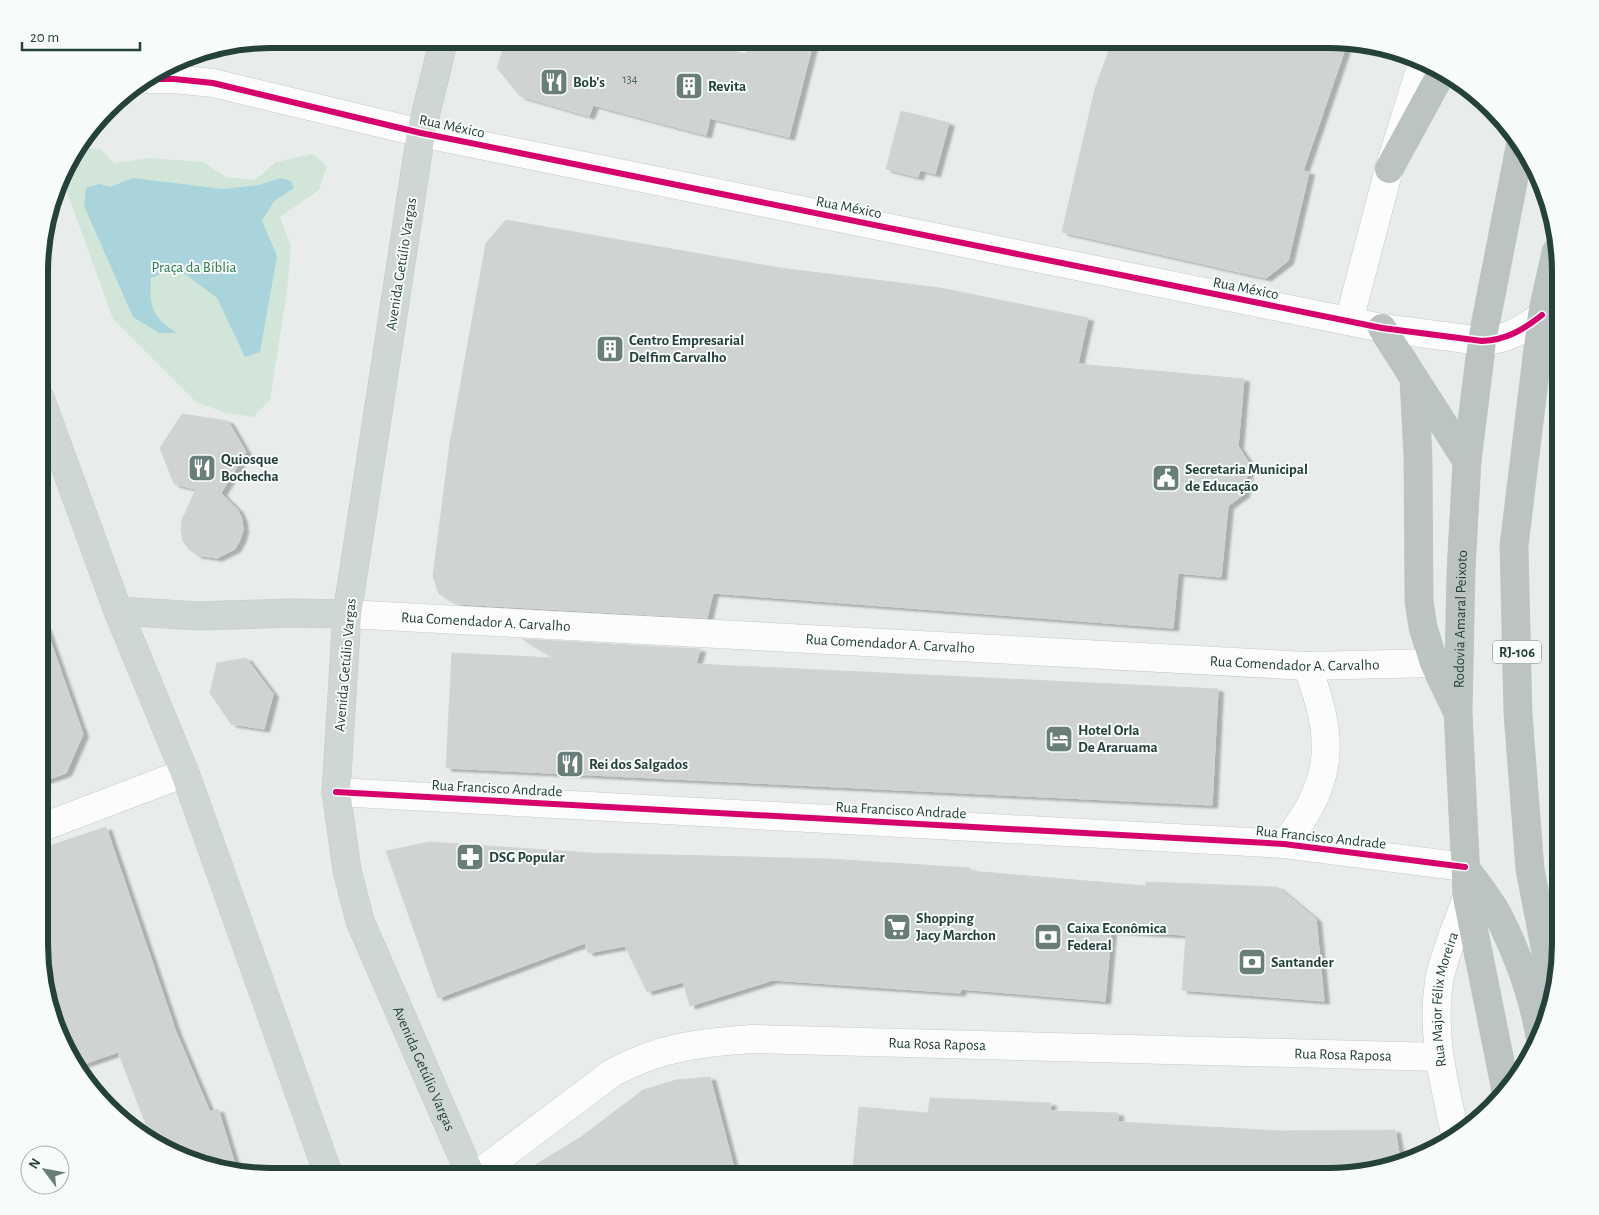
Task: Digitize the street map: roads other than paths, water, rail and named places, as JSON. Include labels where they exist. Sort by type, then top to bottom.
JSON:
[{"type":"highway","points":[[1389,170],[1439,77]]},
{"type":"highway","name":"Rodovia Amaral Peixoto","points":[[1504,1081],[1467,897],[1458,712],[1461,571],[1467,461],[1482,341],[1518,155]]},
{"type":"highway","name":"RJ-106","points":[[1550,973],[1530,869],[1518,714],[1514,546],[1542,315],[1552,270]]},
{"type":"highway","points":[[1382,328],[1467,461]]},
{"type":"highway","points":[[1414,380],[1418,456],[1420,600],[1423,627],[1434,663],[1458,712]]},
{"type":"highway","points":[[1465,867],[1498,915],[1520,965],[1538,1021]]},
{"type":"main road","name":"Avenida Getúlio Vargas","points":[[442,48],[421,133],[347,614],[336,792],[347,870],[360,922],[468,1168]]},
{"type":"main road","points":[[48,420],[118,611],[185,773],[326,1168]]},
{"type":"main road","points":[[118,611],[198,616],[291,613],[347,614]]},
{"type":"street","points":[[1349,321],[1389,170],[1420,68]]},
{"type":"street","name":"Rua México","points":[[156,80],[174,79],[213,83],[421,133],[1382,328],[1482,341],[1497,340],[1513,335],[1542,315]]},
{"type":"street","name":"Rua Comendador A. Carvalho","points":[[347,614],[1307,666],[1434,663]]},
{"type":"street","points":[[1284,844],[1303,820],[1317,792],[1325,762],[1326,732],[1321,702],[1307,666]]},
{"type":"street","points":[[48,825],[185,773]]},
{"type":"street","name":"Rua Francisco Andrade","points":[[336,792],[1284,844],[1465,867]]},
{"type":"street","name":"Rua Major Félix Moreira","points":[[1454,1128],[1439,1058],[1435,1019],[1440,979],[1467,897]]},
{"type":"street","name":"Rua Rosa Raposa","points":[[486,1168],[612,1073],[636,1060],[698,1043],[751,1039],[1439,1058]]},
{"type":"water","points":[[133,178],[223,189],[259,185],[280,178],[291,181],[294,188],[274,201],[262,221],[277,256],[260,352],[245,357],[217,298],[185,274],[167,272],[151,278],[151,297],[154,310],[162,322],[177,333],[159,333],[133,317],[84,206],[86,188],[99,184],[110,187]]},
{"type":"place","name":"Bob's","points":[[554,82]]},
{"type":"place","name":"Revita","points":[[689,86]]},
{"type":"place","name":"Centro Empresarial Delfim Carvalho","points":[[610,349]]},
{"type":"place","name":"Quiosque Bochecha","points":[[202,468]]},
{"type":"place","name":"Secretaria Municipal de Educação","points":[[1166,478]]},
{"type":"place","name":"Hotel Orla De Araruama","points":[[1059,739]]},
{"type":"place","name":"Rei dos Salgados","points":[[570,764]]},
{"type":"place","name":"DSG Popular","points":[[470,857]]},
{"type":"place","name":"Shopping Jacy Marchon","points":[[897,927]]},
{"type":"place","name":"Caixa Econômica Federal","points":[[1048,937]]},
{"type":"place","name":"Santander","points":[[1252,962]]},
{"type":"park label","name":"Praça da Bíblia","points":[[194,267]]}]
